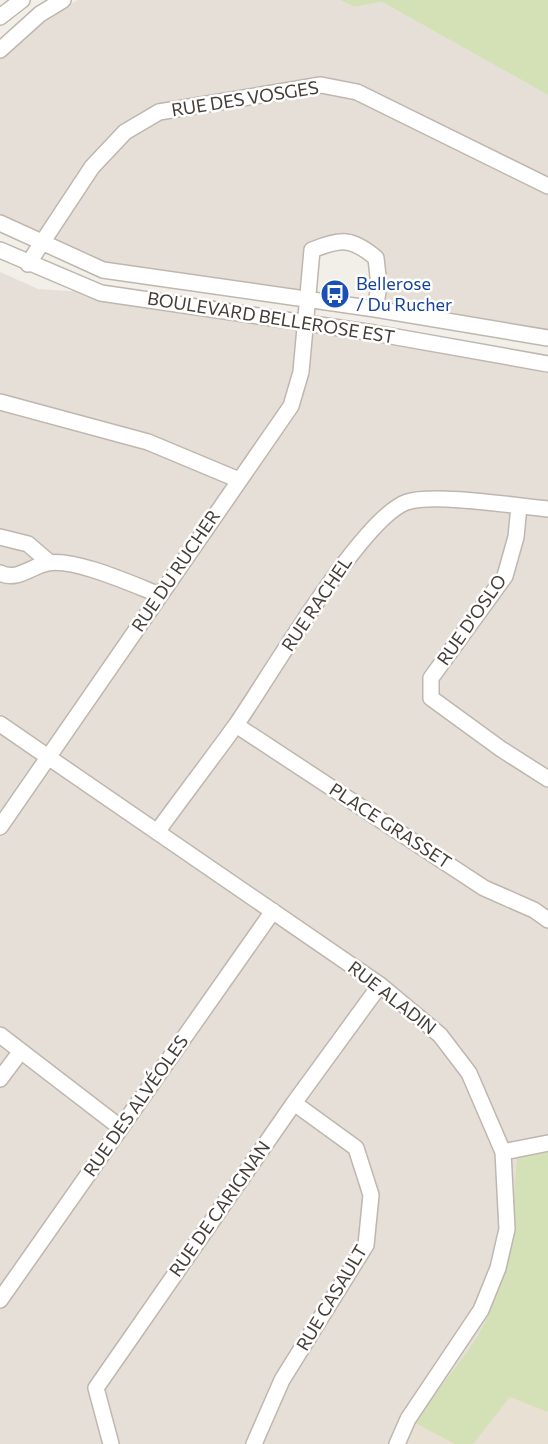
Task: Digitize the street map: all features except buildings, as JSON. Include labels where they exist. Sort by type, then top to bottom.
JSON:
[{"type":"street","points":[[0,17],[22,0]]},
{"type":"street","points":[[0,50],[40,14],[63,0]]},
{"type":"street","name":"RUE DES VOSGES","points":[[28,264],[92,167],[125,132],[159,112],[321,85],[357,92],[548,186]]},
{"type":"street","name":"BOULEVARD BELLEROSE EST","points":[[0,223],[41,244],[103,270],[308,298],[548,338]]},
{"type":"street","name":"BOULEVARD BELLEROSE EST","points":[[308,298],[312,250],[334,241],[357,243],[376,258],[379,286],[375,309]]},
{"type":"street","name":"BOULEVARD BELLEROSE EST","points":[[0,250],[28,264],[101,293],[306,325],[374,333],[548,364]]},
{"type":"street","name":"RUE DU RUCHER","points":[[0,827],[50,758],[238,480],[291,406],[301,372],[308,298]]},
{"type":"street","points":[[0,402],[148,442],[238,480]]},
{"type":"street","name":"RUE RACHEL","points":[[157,832],[236,725],[352,552],[388,513],[408,502],[445,499],[548,509]]},
{"type":"street","name":"RUE D'OSLO","points":[[519,506],[516,537],[505,576],[431,678],[430,698],[501,749],[548,779]]},
{"type":"street","points":[[0,537],[28,544],[49,562],[87,568],[160,595]]},
{"type":"street","points":[[0,573],[4,575],[22,574],[49,562]]},
{"type":"street","name":"RUE ALADIN","points":[[0,724],[380,985],[440,1035],[469,1073],[503,1152],[507,1229],[498,1268],[482,1310],[408,1419],[397,1444]]},
{"type":"street","name":"PLACE GRASSET","points":[[236,725],[484,888],[534,910],[548,920]]},
{"type":"street","name":"RUE DES ALVÉOLES","points":[[0,1300],[273,911]]},
{"type":"street","name":"RUE DE CARIGNAN","points":[[111,1444],[96,1388],[294,1103],[380,985]]},
{"type":"street","points":[[0,1035],[121,1128]]},
{"type":"street","points":[[0,1079],[21,1051]]},
{"type":"street","name":"RUE CASAULT","points":[[254,1444],[282,1380],[366,1245],[371,1195],[356,1148],[294,1103]]},
{"type":"street","points":[[503,1152],[548,1143]]},
{"type":"shaded area","points":[[78,0],[340,0],[354,7],[382,2],[548,95],[548,338],[375,309],[376,258],[357,243],[312,250],[308,298],[103,270],[0,218],[0,58],[43,18]]},
{"type":"shaded area","points":[[0,272],[38,289],[101,293],[548,364],[548,1444],[0,1444]]},
{"type":"shaded area","points":[[510,1397],[548,1412],[548,1444],[473,1444]]},
{"type":"shaded area","points":[[413,1422],[455,1444],[405,1444]]},
{"type":"green space","points":[[340,0],[548,0],[548,95],[382,2],[354,7]]},
{"type":"green space","points":[[548,1152],[548,1412],[510,1397],[473,1444],[455,1444],[413,1422],[468,1351],[492,1307],[508,1245],[517,1158]]},
{"type":"place","name":"Bellerose / Du Rucher","points":[[335,294]]}]
